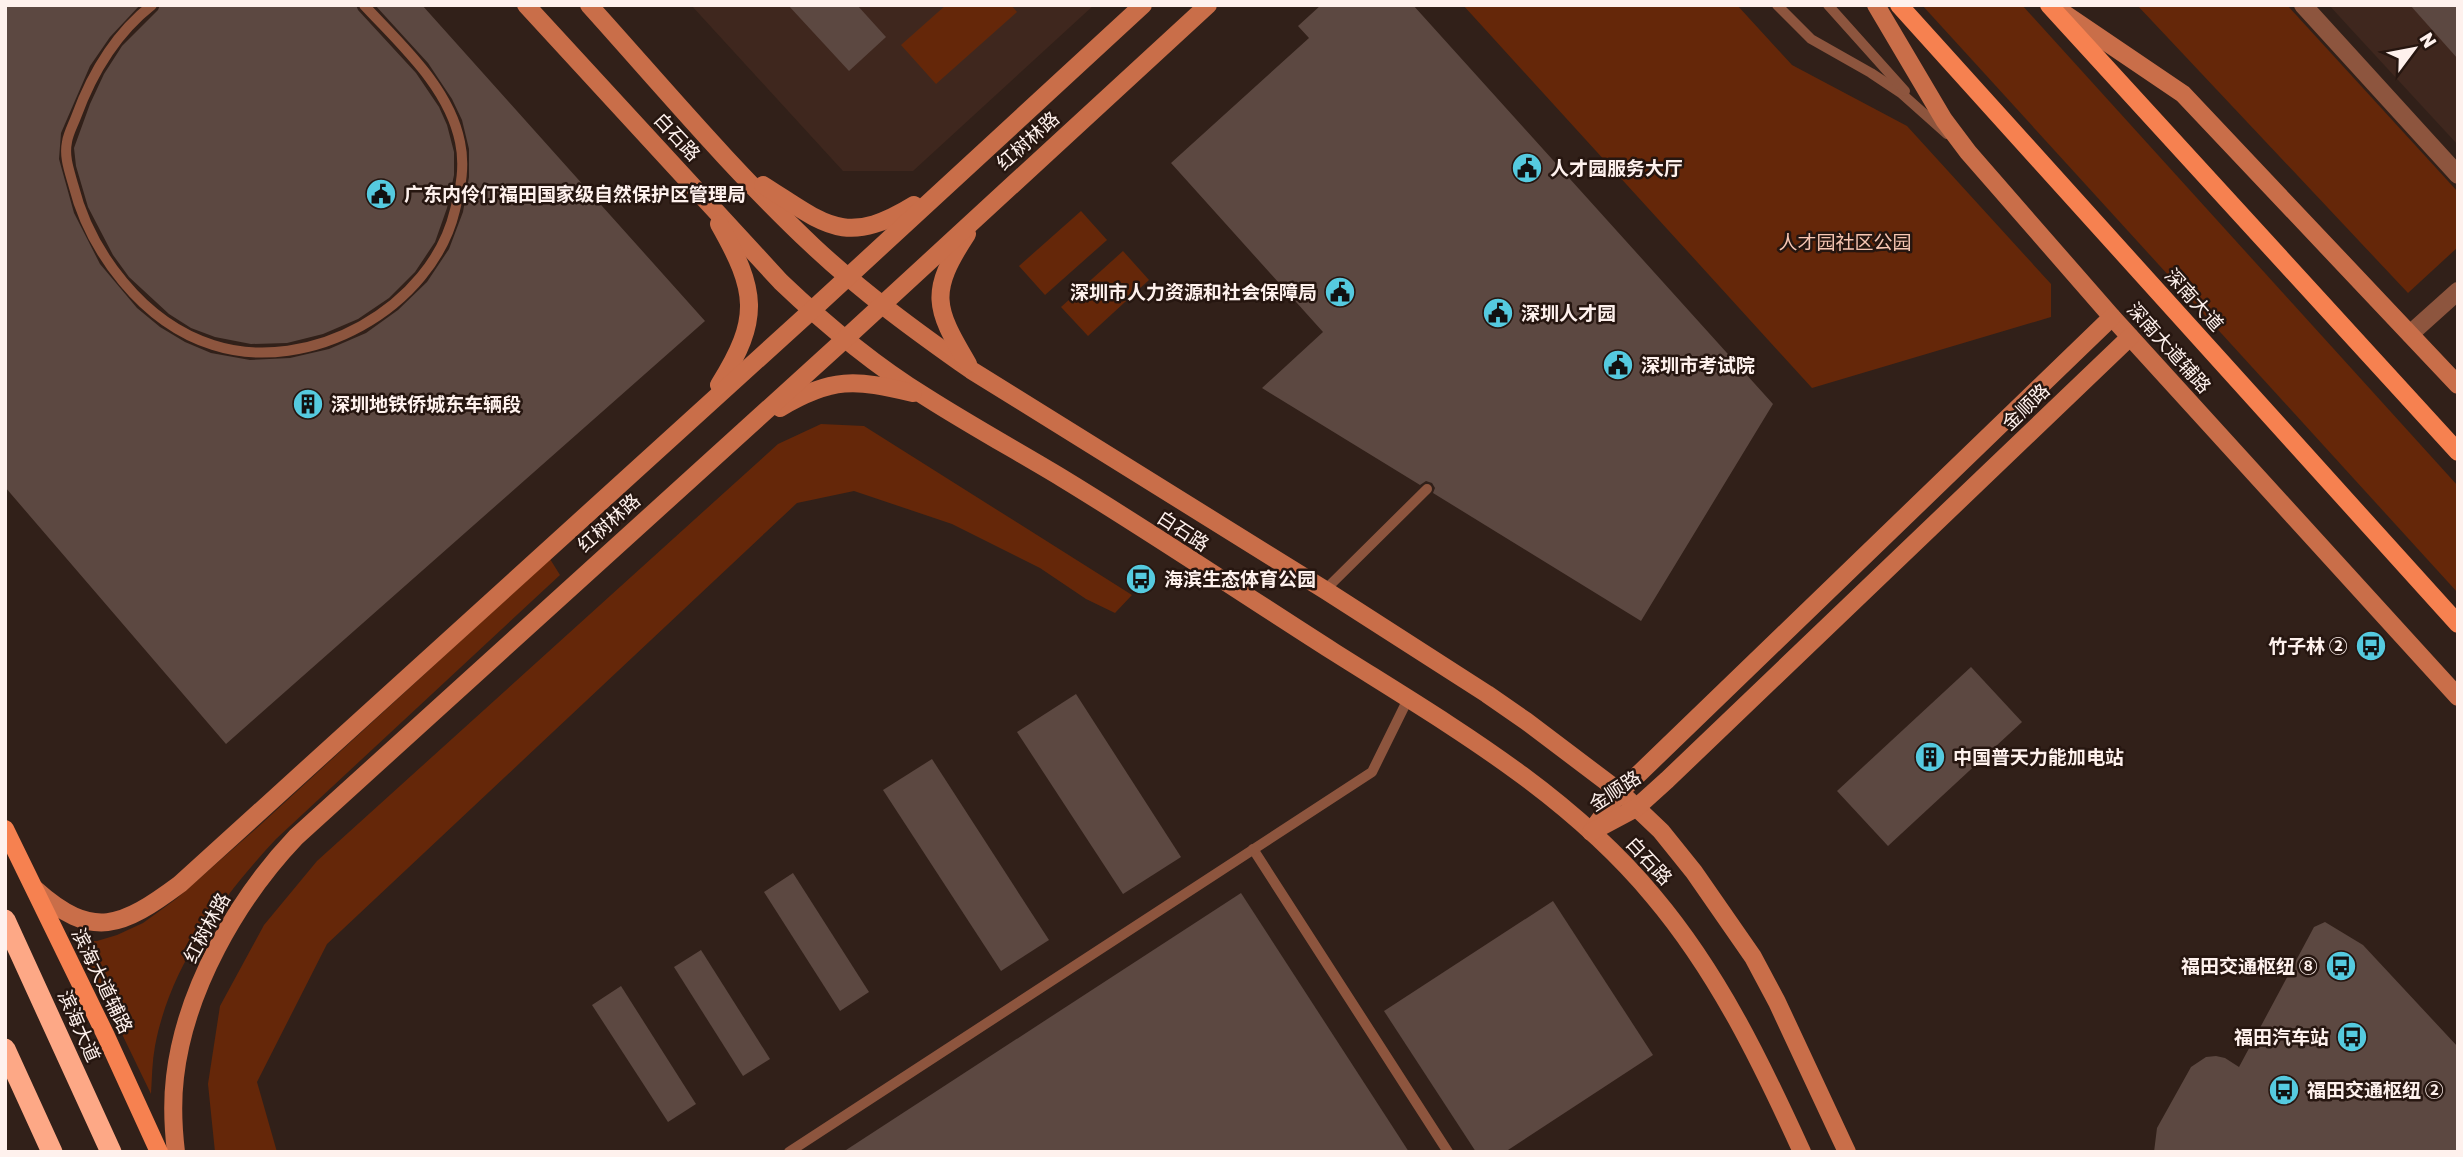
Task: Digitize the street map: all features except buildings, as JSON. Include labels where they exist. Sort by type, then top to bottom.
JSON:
[{"type":"highway","name":"滨海大道","points":[[5,920],[111,1152]]},
{"type":"highway","points":[[5,1049],[51,1152]]},
{"type":"main road","name":"白石路","points":[[526,5],[811,311],[845,339],[923,396],[1065,480],[1408,698],[1521,773],[1559,803],[1627,866],[1656,898],[1712,977],[1762,1065],[1802,1152]]},
{"type":"main road","name":"白石路","points":[[589,5],[812,246],[882,305],[971,370],[1325,590],[1526,721],[1620,792],[1661,831],[1694,872],[1753,957],[1847,1152]]},
{"type":"main road","name":"红树林路","points":[[31,884],[52,904],[72,917],[97,924],[120,919],[161,898],[180,884],[811,311],[1143,5]]},
{"type":"main road","name":"红树林路","points":[[176,1152],[173,1107],[175,1077],[188,1022],[216,947],[276,858],[1208,5]]},
{"type":"main road","name":"深南大道辅路","points":[[1877,5],[1944,120],[1968,152],[2112,317],[2458,697]]},
{"type":"main road","name":"深南大道","points":[[1899,5],[2458,624]]},
{"type":"main road","points":[[2050,5],[2183,94],[2458,385]]},
{"type":"main road","points":[[2050,5],[2458,452]]},
{"type":"main road","points":[[739,169],[823,223],[838,228],[855,229],[884,222],[942,190]]},
{"type":"main road","points":[[703,197],[744,272],[750,294],[749,316],[743,340],[730,368],[707,404]]},
{"type":"main road","points":[[971,370],[947,329],[939,300],[941,283],[949,265],[981,213]]},
{"type":"main road","name":"金顺路","points":[[1591,832],[1620,792],[2112,317]]},
{"type":"main road","name":"金顺路","points":[[1591,832],[1636,808],[2130,337]]},
{"type":"main road","points":[[735,438],[804,393],[828,385],[871,383],[923,396]]},
{"type":"main road","name":"滨海大道辅路","points":[[5,829],[159,1152]]},
{"type":"street","points":[[2303,5],[2458,175]]},
{"type":"street","points":[[2410,334],[2458,291]]},
{"type":"lane","points":[[152,5],[135,18],[111,46],[83,96],[67,142],[66,158],[76,197],[100,250],[120,278],[152,309],[181,331],[213,345],[247,352],[300,348],[342,336],[371,322],[417,282],[433,262],[451,229],[463,178],[460,142],[447,104],[434,83],[364,5]]},
{"type":"lane","points":[[1777,5],[1811,39],[1901,93],[1968,152]]},
{"type":"lane","points":[[1828,5],[1925,114]]},
{"type":"lane","points":[[1325,590],[1427,489]]},
{"type":"lane","points":[[1894,528],[1912,545]]},
{"type":"lane","points":[[1721,695],[1734,716]]},
{"type":"lane","points":[[789,1152],[1372,772],[1408,698]]},
{"type":"lane","points":[[1253,849],[1448,1152]]},
{"type":"shaded area","points":[[691,5],[1094,5],[913,171],[843,171]]},
{"type":"shaded area","points":[[2329,5],[2458,5],[2458,145],[2350,28]]},
{"type":"green space","points":[[946,5],[1011,5],[1017,12],[936,84],[901,45]]},
{"type":"green space","name":"人才园社区公园","points":[[1463,5],[1737,5],[1792,65],[1907,126],[2051,284],[2051,317],[1812,388]]},
{"type":"green space","points":[[1922,5],[2022,5],[2458,486],[2458,593]]},
{"type":"green space","points":[[2137,5],[2287,5],[2458,192],[2458,247],[2408,293]]},
{"type":"green space","points":[[1081,211],[1107,240],[1045,295],[1019,266]]},
{"type":"green space","points":[[1123,251],[1149,280],[1088,336],[1061,307]]},
{"type":"green space","points":[[821,424],[864,426],[1132,595],[1115,613],[1086,599],[1040,568],[952,524],[854,491],[797,503],[327,944],[257,1082],[277,1152],[215,1152],[208,1084],[220,1006],[264,925],[317,861],[778,444]]},
{"type":"green space","points":[[550,559],[560,575],[276,839],[218,909],[186,961],[162,1017],[154,1052],[151,1094],[77,941],[97,941],[117,935],[143,923],[176,899]]},
{"type":"place","name":"人才园服务大厅","points":[[1527,168]]},
{"type":"place","name":"广东内伶仃福田国家级自然保护区管理局","points":[[381,194]]},
{"type":"place","name":"深圳市人力资源和社会保障局","points":[[1340,292]]},
{"type":"place","name":"深圳人才园","points":[[1498,313]]},
{"type":"place","name":"深圳市考试院","points":[[1618,365]]},
{"type":"place","name":"深圳地铁侨城东车辆段","points":[[308,404]]},
{"type":"place","name":"海滨生态体育公园","points":[[1141,579]]},
{"type":"place","name":"竹子林 ②","points":[[2371,646]]},
{"type":"place","name":"中国普天力能加电站","points":[[1930,757]]},
{"type":"place","name":"福田交通枢纽 ⑧","points":[[2341,966]]},
{"type":"place","name":"福田汽车站","points":[[2352,1037]]},
{"type":"place","name":"福田交通枢纽 ②","points":[[2284,1090]]}]
